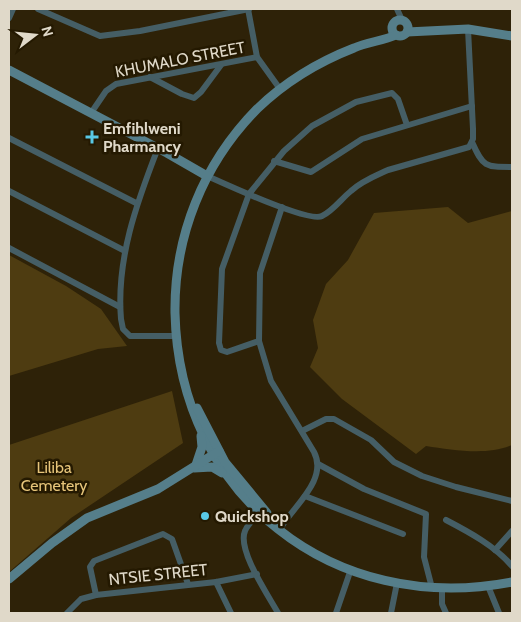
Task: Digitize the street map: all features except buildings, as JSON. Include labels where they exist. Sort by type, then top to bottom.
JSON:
[{"type":"street","points":[[9,18],[14,9]]},
{"type":"street","points":[[38,9],[100,36],[140,31],[248,9],[257,57],[280,89]]},
{"type":"street","points":[[397,10],[400,27]]},
{"type":"street","points":[[194,466],[202,447],[200,431],[185,392],[176,336],[175,293],[179,258],[190,215],[207,176],[241,127],[280,89],[334,57],[381,38],[400,27],[424,31],[468,29],[512,36]]},
{"type":"street","points":[[468,29],[472,142],[480,160],[486,165],[512,167]]},
{"type":"street","name":"KHUMALO STREET","points":[[91,113],[111,86],[257,57]]},
{"type":"street","points":[[150,77],[182,94],[194,98],[222,65]]},
{"type":"street","points":[[9,70],[158,148],[207,176],[311,217],[324,216],[351,191],[375,176],[469,147],[472,142]]},
{"type":"street","points":[[259,341],[227,352],[219,347],[222,269],[249,194],[274,161],[312,126],[356,102],[387,92],[395,95],[402,106],[407,125]]},
{"type":"street","points":[[274,161],[310,172],[362,139],[472,106]]},
{"type":"street","points":[[9,138],[136,203]]},
{"type":"street","points":[[158,148],[136,203],[125,251],[120,307],[125,334],[134,337],[176,336]]},
{"type":"street","points":[[9,191],[125,251]]},
{"type":"street","points":[[282,207],[260,273],[259,341],[271,381],[317,457],[318,464],[315,479],[305,496],[282,526]]},
{"type":"street","points":[[9,248],[120,307]]},
{"type":"street","points":[[181,368],[216,453],[228,477]]},
{"type":"street","points":[[302,431],[326,419],[334,419],[371,440],[394,462],[422,476],[512,501]]},
{"type":"street","points":[[200,431],[261,512],[282,526],[302,544]]},
{"type":"street","points":[[9,579],[52,543],[87,518],[158,489],[216,453]]},
{"type":"street","points":[[318,464],[364,489],[426,514],[424,557],[432,588]]},
{"type":"street","points":[[194,466],[212,467],[228,477],[283,534],[351,569],[397,583],[442,589],[488,586],[512,582]]},
{"type":"street","points":[[305,496],[404,534]]},
{"type":"street","points":[[261,512],[245,531],[243,545],[278,613]]},
{"type":"street","points":[[446,520],[469,532],[495,550],[512,566]]},
{"type":"street","points":[[495,550],[512,531]]},
{"type":"street","points":[[96,595],[90,567],[94,561],[163,534],[172,539],[188,584]]},
{"type":"street","points":[[336,613],[351,569]]},
{"type":"street","name":"NTSIE STREET","points":[[67,613],[81,600],[96,595],[216,582],[257,574]]},
{"type":"street","points":[[216,582],[231,613]]},
{"type":"street","points":[[392,613],[397,583]]},
{"type":"street","points":[[488,586],[499,613]]},
{"type":"street","points":[[442,589],[442,600],[446,613]]},
{"type":"green space","points":[[448,207],[468,223],[512,211],[512,445],[481,451],[426,446],[416,454],[342,399],[310,367],[318,348],[313,320],[326,284],[348,260],[374,213]]},
{"type":"green space","points":[[9,255],[66,286],[101,309],[127,346],[98,349],[9,376]]},
{"type":"green space","name":"Liliba Cemetery","points":[[172,391],[183,443],[71,518],[9,572],[9,445]]},
{"type":"place","name":"Emfihlweni Pharmancy","points":[[92,137]]},
{"type":"place","name":"Quickshop","points":[[205,516]]}]
